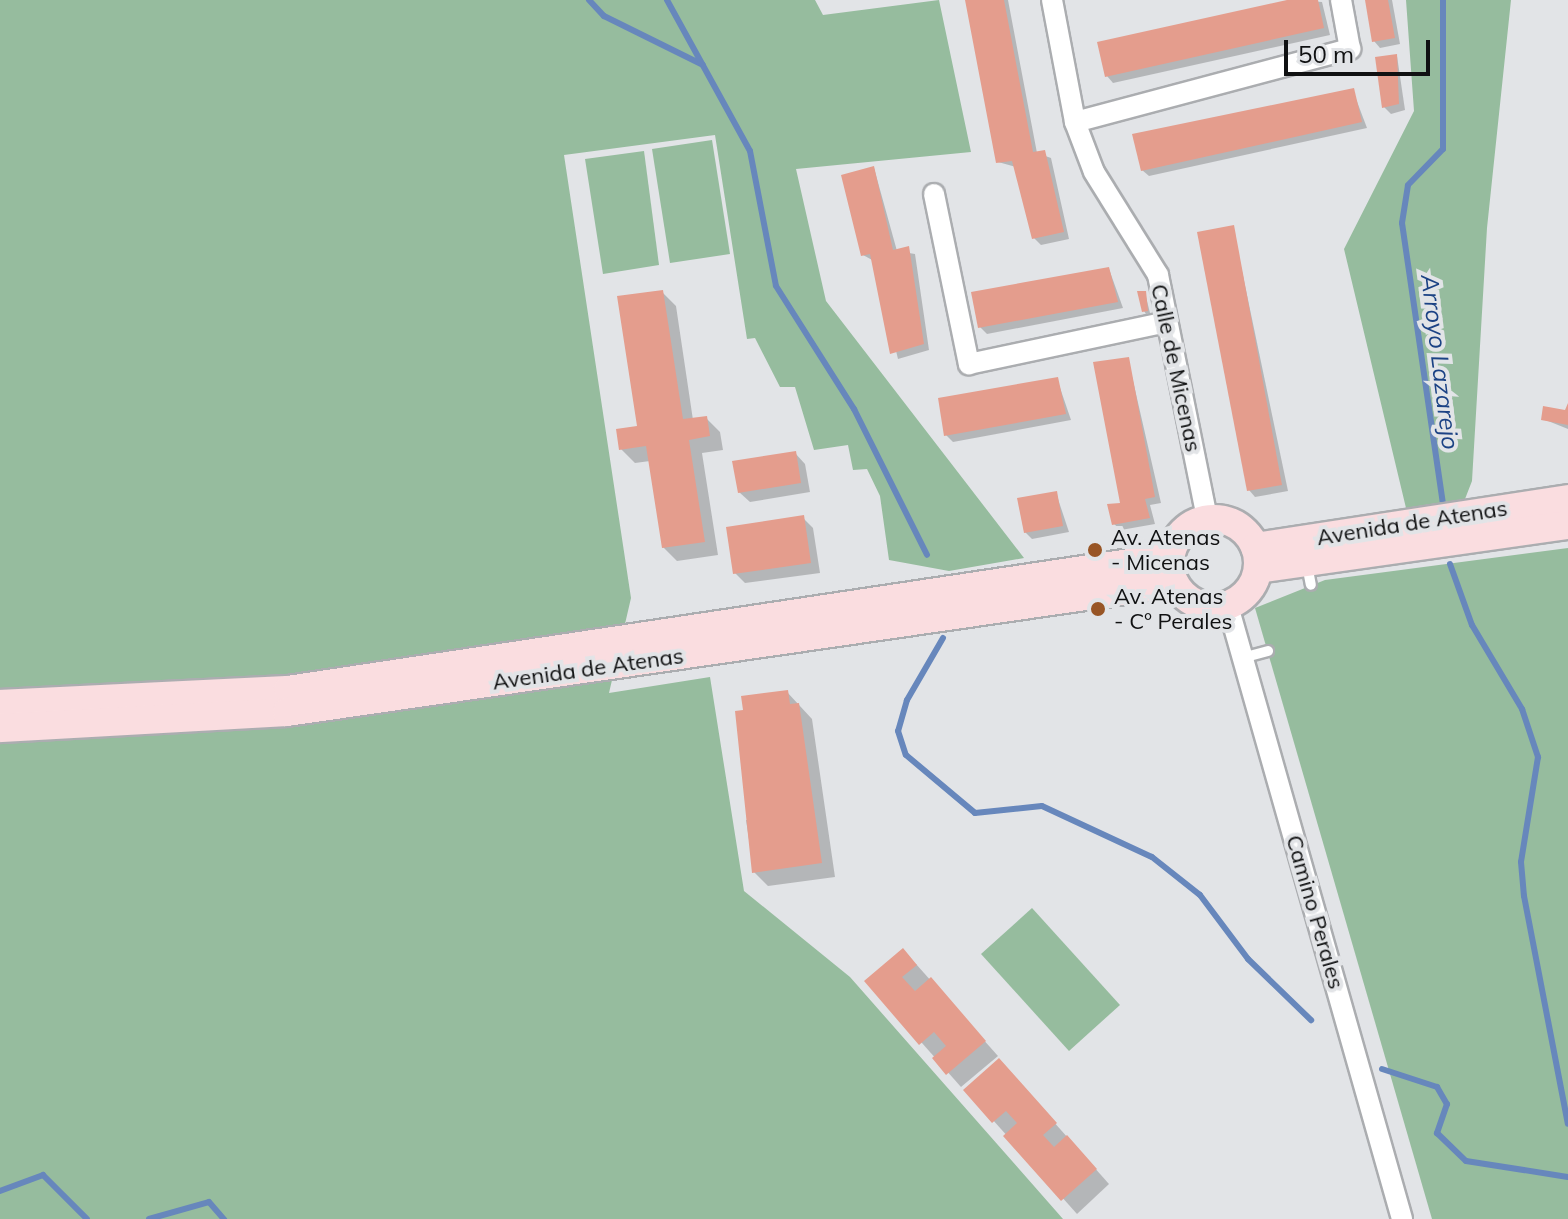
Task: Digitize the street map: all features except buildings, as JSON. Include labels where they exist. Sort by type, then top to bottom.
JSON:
[{"type":"main road","name":"Avenida de Atenas","points":[[1257,558],[1568,499]]},
{"type":"main road","points":[[1207,519],[1241,528],[1257,558],[1248,592],[1228,606],[1196,605],[1172,570],[1182,532],[1207,519]]},
{"type":"main road","name":"Avenida de Atenas","points":[[1257,558],[1309,574],[1568,525]]},
{"type":"main road","name":"Avenida de Atenas","points":[[0,704],[288,690],[1172,570]]},
{"type":"main road","name":"Avenida de Atenas","points":[[0,728],[287,712],[1172,570]]},
{"type":"street","name":"Calle de Micenas","points":[[1052,0],[1075,122],[1094,172],[1158,275],[1207,519]]},
{"type":"street","points":[[1075,122],[1350,49],[1341,0]]},
{"type":"street","points":[[934,194],[969,364],[1167,322]]},
{"type":"street","name":"Camino Perales","points":[[1228,606],[1402,1219]]},
{"type":"lane","points":[[1242,658],[1268,651]]},
{"type":"green space","points":[[0,0],[815,0],[823,15],[939,0],[971,152],[796,169],[826,301],[1024,558],[949,571],[889,560],[880,496],[867,469],[853,470],[848,445],[814,450],[795,387],[780,387],[755,338],[747,339],[715,135],[564,155],[631,598],[609,693],[710,677],[744,891],[850,977],[1063,1219],[0,1219]]},
{"type":"green space","points":[[1406,0],[1511,0],[1487,228],[1472,481],[1465,499],[1406,508],[1344,249],[1414,111]]},
{"type":"green space","points":[[712,140],[730,254],[670,263],[652,149]]},
{"type":"green space","points":[[644,151],[659,265],[603,274],[585,159]]},
{"type":"green space","points":[[1568,548],[1568,1219],[1432,1219],[1255,608],[1325,580]]},
{"type":"green space","points":[[1032,908],[1120,1005],[1069,1051],[981,954]]},
{"type":"waterway","points":[[589,0],[604,16],[703,65]]},
{"type":"waterway","points":[[667,0],[750,151],[776,286],[854,409],[927,555]]},
{"type":"waterway","name":"Arroyo Lazarejo","points":[[1443,0],[1443,149],[1408,185],[1402,223],[1443,504]]},
{"type":"waterway","name":"Arroyo Lazarejo","points":[[1450,564],[1472,625],[1522,709],[1538,757],[1521,862],[1524,896],[1568,1124]]},
{"type":"waterway","points":[[943,638],[907,700],[898,731],[906,755],[975,813],[1042,806],[1152,857],[1200,895],[1248,959],[1311,1020]]},
{"type":"waterway","points":[[1382,1069],[1437,1087],[1447,1104],[1437,1133],[1466,1161],[1568,1177]]},
{"type":"waterway","points":[[0,1191],[43,1175],[87,1219]]},
{"type":"waterway","points":[[149,1219],[209,1202],[224,1219]]},
{"type":"place","name":"Av. Atenas - Micenas","points":[[1095,550]]},
{"type":"place","name":"Av. Atenas - Cº Perales","points":[[1098,609]]}]
